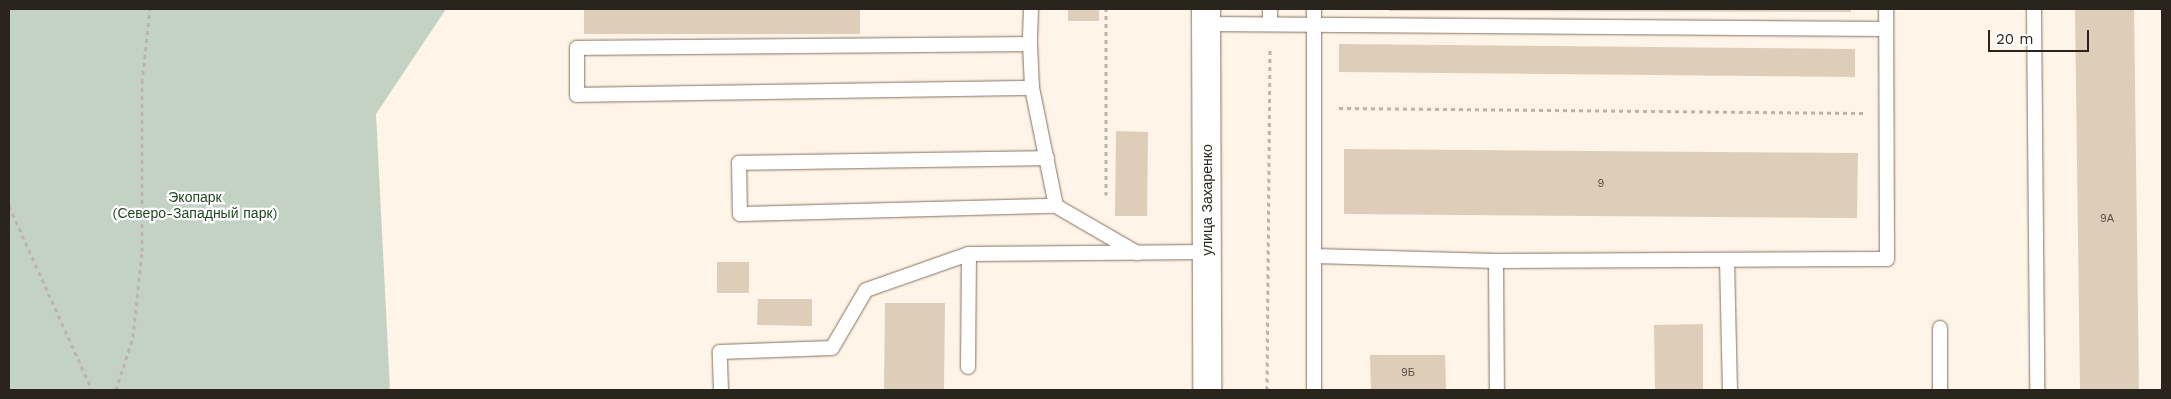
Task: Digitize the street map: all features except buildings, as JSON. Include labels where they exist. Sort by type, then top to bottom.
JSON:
[{"type":"street","name":"улица Захаренко","points":[[1206,16],[1207,390]]},
{"type":"lane","points":[[1031,9],[1032,88],[1056,206]]},
{"type":"lane","points":[[1270,9],[1270,24]]},
{"type":"lane","points":[[1314,9],[1314,390]]},
{"type":"lane","points":[[1314,256],[1496,261],[1887,259],[1886,9]]},
{"type":"lane","points":[[2034,9],[2037,390]]},
{"type":"lane","points":[[1206,16],[1270,24],[1886,29]]},
{"type":"lane","points":[[1030,44],[577,48],[578,95],[1032,88]]},
{"type":"lane","points":[[1047,158],[739,163],[740,214],[1056,206],[1136,253]]},
{"type":"lane","points":[[720,390],[720,352],[832,348],[866,290],[969,254],[1206,252]]},
{"type":"lane","points":[[968,367],[969,254]]},
{"type":"lane","points":[[1727,260],[1730,390]]},
{"type":"lane","points":[[1496,261],[1496,390]]},
{"type":"lane","points":[[1940,328],[1940,390]]},
{"type":"path","points":[[116,390],[132,337],[142,251],[142,82],[150,9]]},
{"type":"path","points":[[1106,9],[1106,195]]},
{"type":"path","points":[[1266,390],[1270,24]]},
{"type":"path","points":[[1314,107],[1886,113]]},
{"type":"path","points":[[9,206],[92,390]]},
{"type":"green space","name":"Экопарк (Северо-Западный парк)","points":[[9,9],[446,9],[376,114],[390,390],[9,390]]}]
